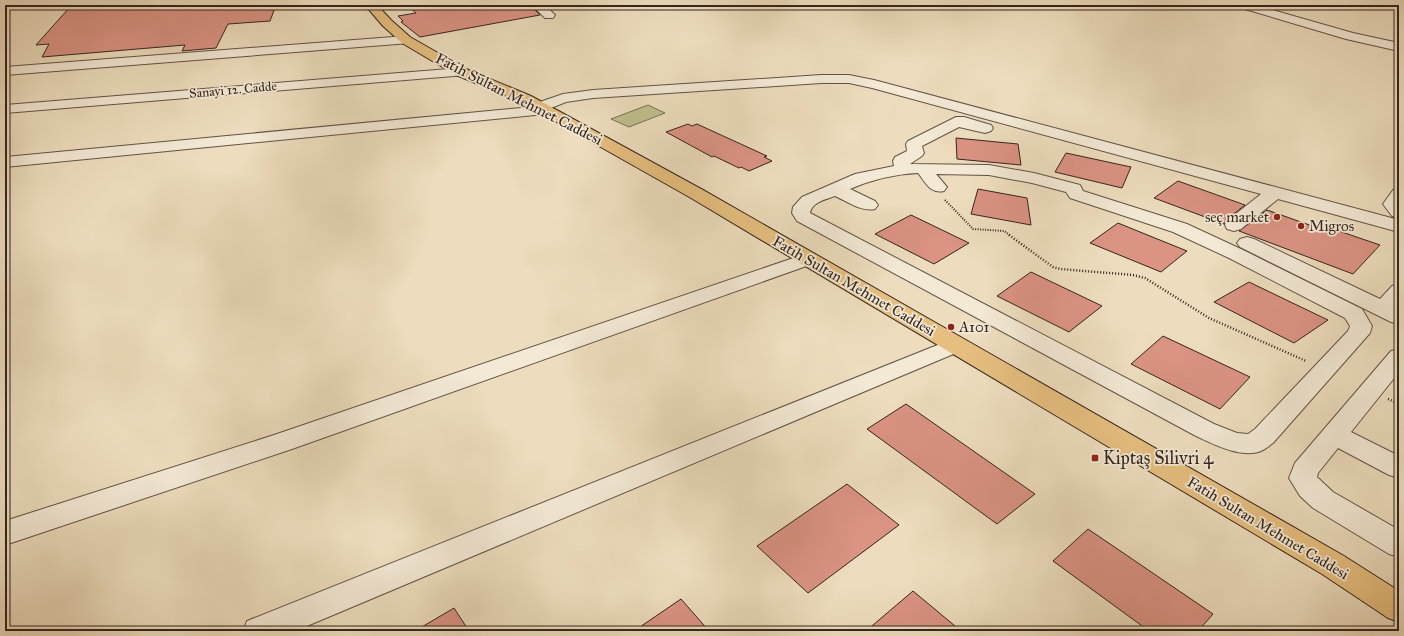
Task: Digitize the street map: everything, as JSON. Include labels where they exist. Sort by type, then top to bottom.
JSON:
[{"type":"main road","name":"Fatih Sultan Mehmet Caddesi","points":[[372,5],[387,23],[406,40],[461,72],[526,99],[697,194],[1332,565],[1399,608]]},
{"type":"street","points":[[538,5],[549,14]]},
{"type":"street","points":[[1242,5],[1350,36],[1399,47]]},
{"type":"street","points":[[5,71],[406,40]]},
{"type":"street","name":"Sanayi 12. Cadde","points":[[5,109],[461,72]]},
{"type":"street","points":[[5,162],[542,108],[562,98],[594,94],[702,91],[821,79],[849,79],[874,84],[1399,226]]},
{"type":"street","points":[[938,187],[914,168],[901,160],[916,153],[914,144],[956,122],[973,124],[1043,144]]},
{"type":"street","points":[[1074,189],[1076,194],[1180,228],[1236,254],[1354,314],[1361,326],[1359,333],[1264,436],[1253,444],[1234,442],[1205,430],[804,217],[801,213],[802,206],[808,202],[875,174],[914,168],[989,170],[1034,178],[1074,189],[1082,188],[1108,192],[1169,211],[1224,232],[1391,313],[1399,290]]},
{"type":"street","points":[[836,189],[869,204]]},
{"type":"street","points":[[1234,225],[1275,192]]},
{"type":"street","points":[[1399,194],[1392,204],[1399,212]]},
{"type":"street","points":[[5,533],[283,442],[808,259]]},
{"type":"street","points":[[259,631],[955,345]]},
{"type":"street","points":[[1399,356],[1305,470],[1303,478],[1310,488],[1323,500],[1399,545]]},
{"type":"street","points":[[1334,435],[1399,468]]},
{"type":"path","points":[[938,187],[942,197],[973,229],[1004,231],[1053,267],[1060,270],[1133,275],[1145,278],[1208,318],[1325,370]]},
{"type":"green space","points":[[648,105],[665,113],[629,127],[611,119]]},
{"type":"building","points":[[152,5],[276,5],[270,21],[228,24],[216,48],[182,51],[185,45],[42,57],[49,44],[36,45],[69,8]]},
{"type":"building","points":[[407,5],[530,5],[540,15],[420,37],[401,22],[403,21],[398,16],[416,13]]},
{"type":"building","points":[[688,124],[692,126],[697,124],[767,156],[764,157],[772,161],[749,171],[714,156],[712,157],[666,132]]},
{"type":"building","points":[[956,138],[1018,144],[1021,165],[957,159]]},
{"type":"building","points":[[1066,153],[1131,167],[1122,188],[1055,172]]},
{"type":"building","points":[[1178,181],[1245,205],[1226,220],[1224,224],[1154,198]]},
{"type":"building","points":[[978,189],[1027,198],[1031,225],[971,214]]},
{"type":"building","points":[[1267,210],[1332,233],[1336,230],[1380,245],[1353,274],[1239,231]]},
{"type":"building","points":[[911,215],[969,243],[934,264],[875,234]]},
{"type":"building","points":[[1118,223],[1187,251],[1161,272],[1090,243]]},
{"type":"building","points":[[1031,272],[1102,306],[1069,332],[997,296]]},
{"type":"building","points":[[1249,282],[1328,320],[1294,343],[1214,302]]},
{"type":"building","points":[[1163,336],[1250,377],[1220,409],[1131,364]]},
{"type":"building","points":[[906,404],[1035,494],[997,524],[867,429]]},
{"type":"building","points":[[847,484],[899,525],[808,593],[757,546]]},
{"type":"building","points":[[1088,529],[1213,614],[1198,631],[1149,631],[1053,561]]},
{"type":"building","points":[[913,591],[961,631],[866,631]]},
{"type":"building","points":[[681,599],[709,631],[634,631]]},
{"type":"building","points":[[454,608],[469,631],[415,631]]},
{"type":"place","name":"seç market","points":[[1277,217]]},
{"type":"place","name":"Migros","points":[[1301,226]]},
{"type":"place","name":"A101","points":[[951,327]]},
{"type":"place","name":"Kiptaş Silivri 4","points":[[1095,458]]}]
